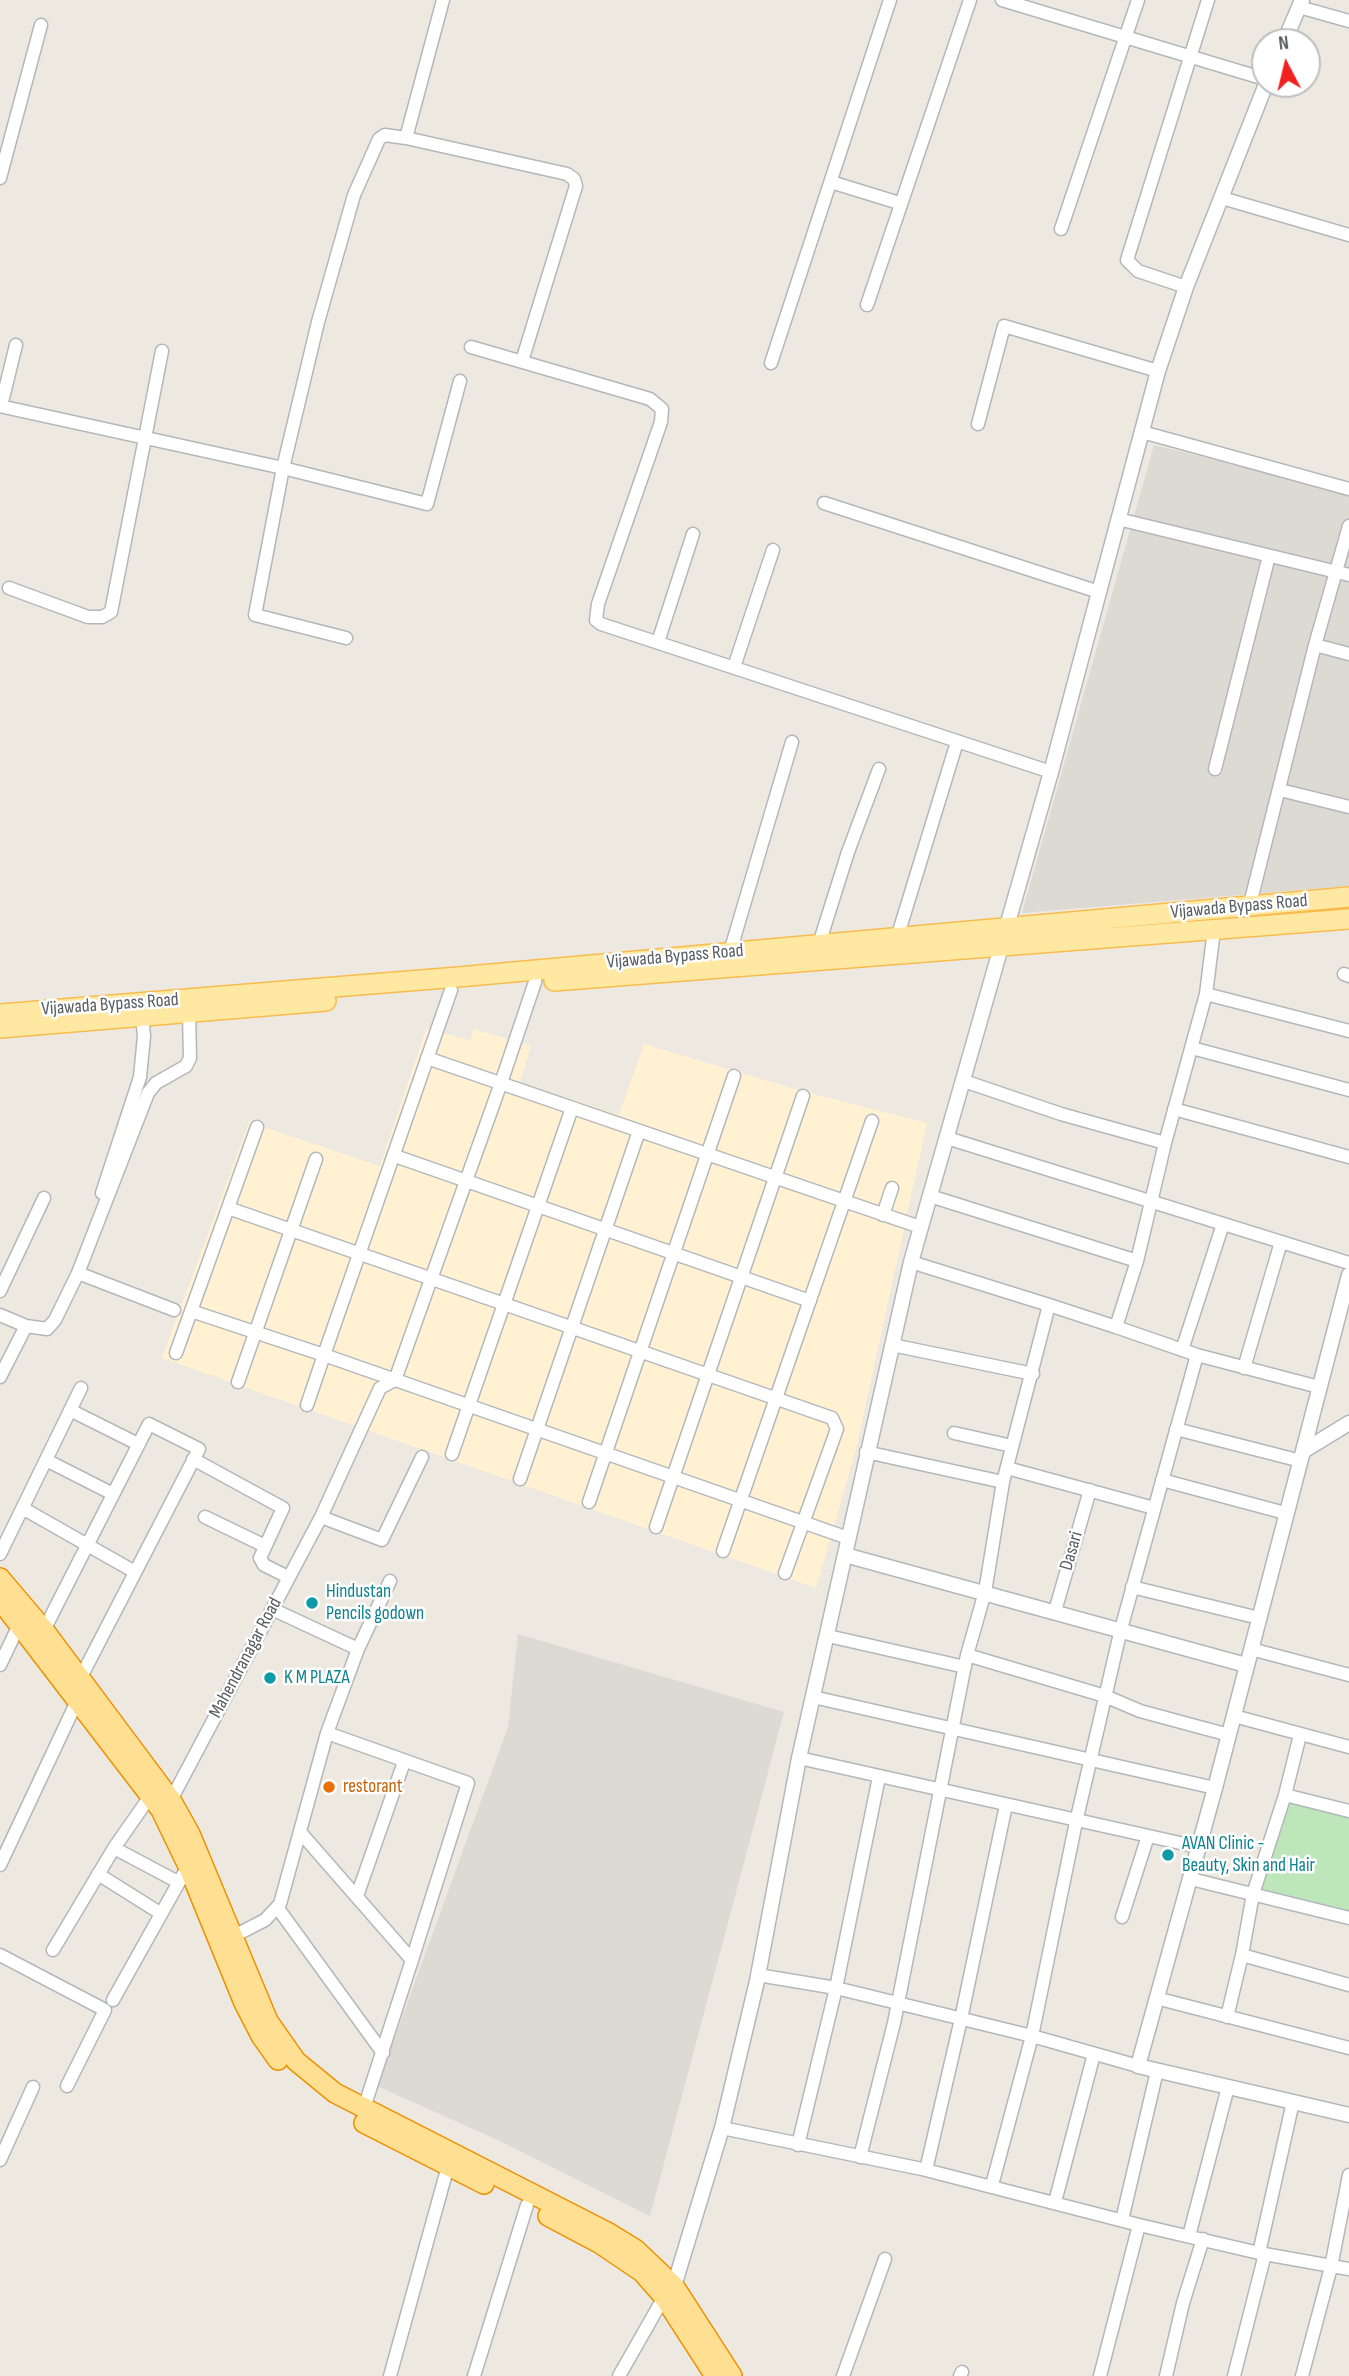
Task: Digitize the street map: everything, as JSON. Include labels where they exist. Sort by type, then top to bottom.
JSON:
[{"type":"highway","points":[[0,1578],[44,1630],[171,1800],[190,1834],[268,2021],[281,2043],[313,2077],[364,2108],[609,2233],[635,2249],[732,2376]]},
{"type":"highway","points":[[0,1600],[152,1796],[183,1874],[244,2003],[273,2054],[305,2086],[327,2102],[527,2205],[627,2261],[669,2291],[715,2376]]},
{"type":"main road","name":"Vijawada Bypass Road","points":[[0,1014],[536,976],[1004,937],[1250,904],[1349,897]]},
{"type":"main road","name":"Vijawada Bypass Road","points":[[0,1028],[452,990],[536,976],[730,951],[897,938],[1214,930],[1349,919]]},
{"type":"street","points":[[406,138],[443,0]]},
{"type":"street","points":[[771,363],[890,0]]},
{"type":"street","points":[[867,305],[899,203],[970,0]]},
{"type":"street","points":[[1002,0],[1046,6],[1191,58],[1251,75]]},
{"type":"street","points":[[1061,229],[1138,0]]},
{"type":"street","points":[[1186,287],[1139,271],[1127,260],[1208,0]]},
{"type":"street","points":[[1290,28],[1301,4],[1349,21]]},
{"type":"street","points":[[0,178],[41,24]]},
{"type":"street","points":[[620,2376],[669,2291],[722,2128],[758,1975],[799,1758],[828,1636],[866,1452],[920,1227],[1051,772],[1158,370],[1186,287],[1261,98]]},
{"type":"street","points":[[346,638],[255,615],[283,468],[317,322],[354,195],[379,139],[385,135],[567,174],[574,179],[575,194],[522,362]]},
{"type":"street","points":[[831,182],[899,203]]},
{"type":"street","points":[[1222,198],[1349,235]]},
{"type":"street","points":[[978,424],[1004,326],[1158,370]]},
{"type":"street","points":[[16,345],[1,406],[283,468],[427,504],[460,381]]},
{"type":"street","points":[[471,347],[650,399],[662,409],[596,613],[601,624],[1051,772]]},
{"type":"street","points":[[9,588],[88,617],[102,617],[111,612],[162,351]]},
{"type":"street","points":[[1142,432],[1349,489]]},
{"type":"street","points":[[824,503],[1099,592]]},
{"type":"street","points":[[1118,519],[1344,574]]},
{"type":"street","points":[[1250,904],[1315,645],[1344,574],[1349,526]]},
{"type":"street","points":[[658,642],[693,534]]},
{"type":"street","points":[[734,667],[773,550]]},
{"type":"street","points":[[1215,769],[1269,556]]},
{"type":"street","points":[[1315,645],[1349,654]]},
{"type":"street","points":[[730,951],[792,742]]},
{"type":"street","points":[[897,938],[957,742]]},
{"type":"street","points":[[818,944],[879,769]]},
{"type":"street","points":[[1280,790],[1349,807]]},
{"type":"street","points":[[1116,1327],[1137,1261],[1165,1143],[1206,994],[1214,930]]},
{"type":"street","points":[[395,1380],[536,976]]},
{"type":"street","points":[[307,1405],[452,990]]},
{"type":"street","points":[[1206,994],[1349,1031]]},
{"type":"street","points":[[0,1315],[40,1330],[51,1325],[78,1273],[148,1093],[156,1083],[186,1066],[190,1058],[189,1013]]},
{"type":"street","points":[[102,1193],[140,1077],[144,1037],[142,1017]]},
{"type":"street","points":[[1192,1048],[1349,1090]]},
{"type":"street","points":[[427,1058],[920,1227]]},
{"type":"street","points":[[589,1502],[734,1076]]},
{"type":"street","points":[[964,1081],[1061,1114],[1165,1143]]},
{"type":"street","points":[[656,1527],[803,1096]]},
{"type":"street","points":[[452,1454],[572,1108]]},
{"type":"street","points":[[1174,1109],[1349,1157]]},
{"type":"street","points":[[723,1551],[873,1121]]},
{"type":"street","points":[[176,1353],[257,1127]]},
{"type":"street","points":[[520,1479],[639,1131]]},
{"type":"street","points":[[947,1138],[1349,1263]]},
{"type":"street","points":[[395,1156],[810,1301]]},
{"type":"street","points":[[238,1382],[316,1159]]},
{"type":"street","points":[[883,1215],[892,1188]]},
{"type":"street","points":[[930,1196],[1137,1261]]},
{"type":"street","points":[[0,1291],[44,1198]]},
{"type":"street","points":[[228,1208],[832,1418],[837,1429],[785,1573]]},
{"type":"street","points":[[1182,1350],[1223,1224]]},
{"type":"street","points":[[1244,1368],[1281,1242]]},
{"type":"street","points":[[911,1262],[1197,1355],[1319,1387]]},
{"type":"street","points":[[78,1273],[174,1310]]},
{"type":"street","points":[[1138,2066],[1191,1879],[1319,1387],[1347,1303],[1349,1275]]},
{"type":"street","points":[[860,2157],[898,2003],[966,1661],[985,1591],[1003,1482],[1049,1305]]},
{"type":"street","points":[[191,1311],[324,1354],[535,1431],[848,1538]]},
{"type":"street","points":[[0,1377],[26,1326]]},
{"type":"street","points":[[892,1345],[1033,1374]]},
{"type":"street","points":[[992,2185],[1032,2036],[1076,1822],[1121,1629],[1197,1355]]},
{"type":"street","name":"Mahendranagar Road","points":[[171,1800],[321,1517],[380,1388],[395,1380]]},
{"type":"street","points":[[0,1554],[80,1388]]},
{"type":"street","points":[[70,1410],[138,1444]]},
{"type":"street","points":[[1176,1429],[1303,1456],[1349,1423]]},
{"type":"street","points":[[44,1630],[149,1424],[199,1449],[80,1679]]},
{"type":"street","points":[[954,1433],[1012,1446]]},
{"type":"street","points":[[866,1452],[1003,1482]]},
{"type":"street","points":[[321,1517],[382,1540],[422,1457]]},
{"type":"street","points":[[193,1459],[283,1508],[260,1554],[261,1562],[288,1577]]},
{"type":"street","points":[[47,1460],[113,1494]]},
{"type":"street","points":[[1007,1468],[1154,1508]]},
{"type":"street","points":[[1162,1480],[1285,1513]]},
{"type":"street","name":"Dasari","points":[[1055,1611],[1090,1490]]},
{"type":"street","points":[[23,1509],[135,1572]]},
{"type":"street","points":[[205,1517],[265,1546]]},
{"type":"street","points":[[845,1556],[985,1591],[1246,1665]]},
{"type":"street","points":[[232,1937],[252,1929],[277,1908],[327,1733],[358,1649],[390,1581]]},
{"type":"street","points":[[1132,1587],[1259,1618]]},
{"type":"street","points":[[272,1609],[358,1649]]},
{"type":"street","points":[[0,1665],[20,1623]]},
{"type":"street","points":[[828,1636],[966,1661],[1105,1696],[1140,1711],[1229,1735]]},
{"type":"street","points":[[1251,1649],[1349,1675]]},
{"type":"street","points":[[813,1697],[1215,1788]]},
{"type":"street","points":[[0,1865],[78,1699]]},
{"type":"street","points":[[1234,1716],[1349,1747]]},
{"type":"street","points":[[327,1733],[468,1783],[364,2108]]},
{"type":"street","points":[[1227,2017],[1253,1894],[1285,1795],[1300,1735]]},
{"type":"street","points":[[799,1758],[1076,1822],[1198,1847]]},
{"type":"street","points":[[357,1896],[404,1762]]},
{"type":"street","points":[[798,2145],[836,1988],[879,1777]]},
{"type":"street","points":[[1285,1795],[1349,1811]]},
{"type":"street","points":[[53,1950],[114,1848],[152,1796]]},
{"type":"street","points":[[926,2170],[1006,1805]]},
{"type":"street","points":[[300,1832],[412,1960]]},
{"type":"street","points":[[1122,1917],[1148,1836]]},
{"type":"street","points":[[113,2000],[183,1874],[114,1848]]},
{"type":"street","points":[[98,1874],[160,1913]]},
{"type":"street","points":[[1191,1879],[1349,1918]]},
{"type":"street","points":[[277,1908],[383,2053]]},
{"type":"street","points":[[0,1955],[105,2010],[67,2086]]},
{"type":"street","points":[[1242,1955],[1349,1985]]},
{"type":"street","points":[[758,1975],[836,1988],[1032,2036],[1157,2071],[1349,2115]]},
{"type":"street","points":[[1156,1998],[1349,2048]]},
{"type":"street","points":[[1055,2202],[1094,2054]]},
{"type":"street","points":[[1122,2220],[1157,2071]]},
{"type":"street","points":[[0,2160],[33,2087]]},
{"type":"street","points":[[1189,2236],[1228,2087]]},
{"type":"street","points":[[1234,2376],[1293,2102]]},
{"type":"street","points":[[722,2128],[926,2170],[1139,2225],[1262,2253],[1349,2269]]},
{"type":"street","points":[[390,2376],[448,2166]]},
{"type":"street","points":[[1302,2376],[1331,2267],[1349,2175]]},
{"type":"street","points":[[474,2376],[527,2205]]},
{"type":"street","points":[[1100,2376],[1139,2225]]},
{"type":"street","points":[[1166,2376],[1183,2303],[1203,2239]]},
{"type":"street","points":[[843,2376],[885,2259]]},
{"type":"shaded area","points":[[1154,445],[1349,493],[1349,886],[1022,913]]},
{"type":"shaded area","points":[[426,1029],[470,1040],[474,1029],[531,1046],[520,1082],[619,1115],[644,1044],[798,1090],[927,1123],[856,1449],[816,1588],[162,1358],[249,1122],[380,1166]]},
{"type":"shaded area","points":[[518,1634],[784,1712],[650,2216],[502,2142],[377,2086],[508,1727]]},
{"type":"green space","points":[[1289,1799],[1349,1815],[1349,1912],[1259,1890]]},
{"type":"place","name":"Hindustan Pencils godown","points":[[312,1603]]},
{"type":"place","name":"K M PLAZA","points":[[270,1678]]},
{"type":"place","name":"restorant","points":[[329,1787]]},
{"type":"place","name":"AVAN Clinic - Beauty, Skin and Hair","points":[[1168,1855]]}]
